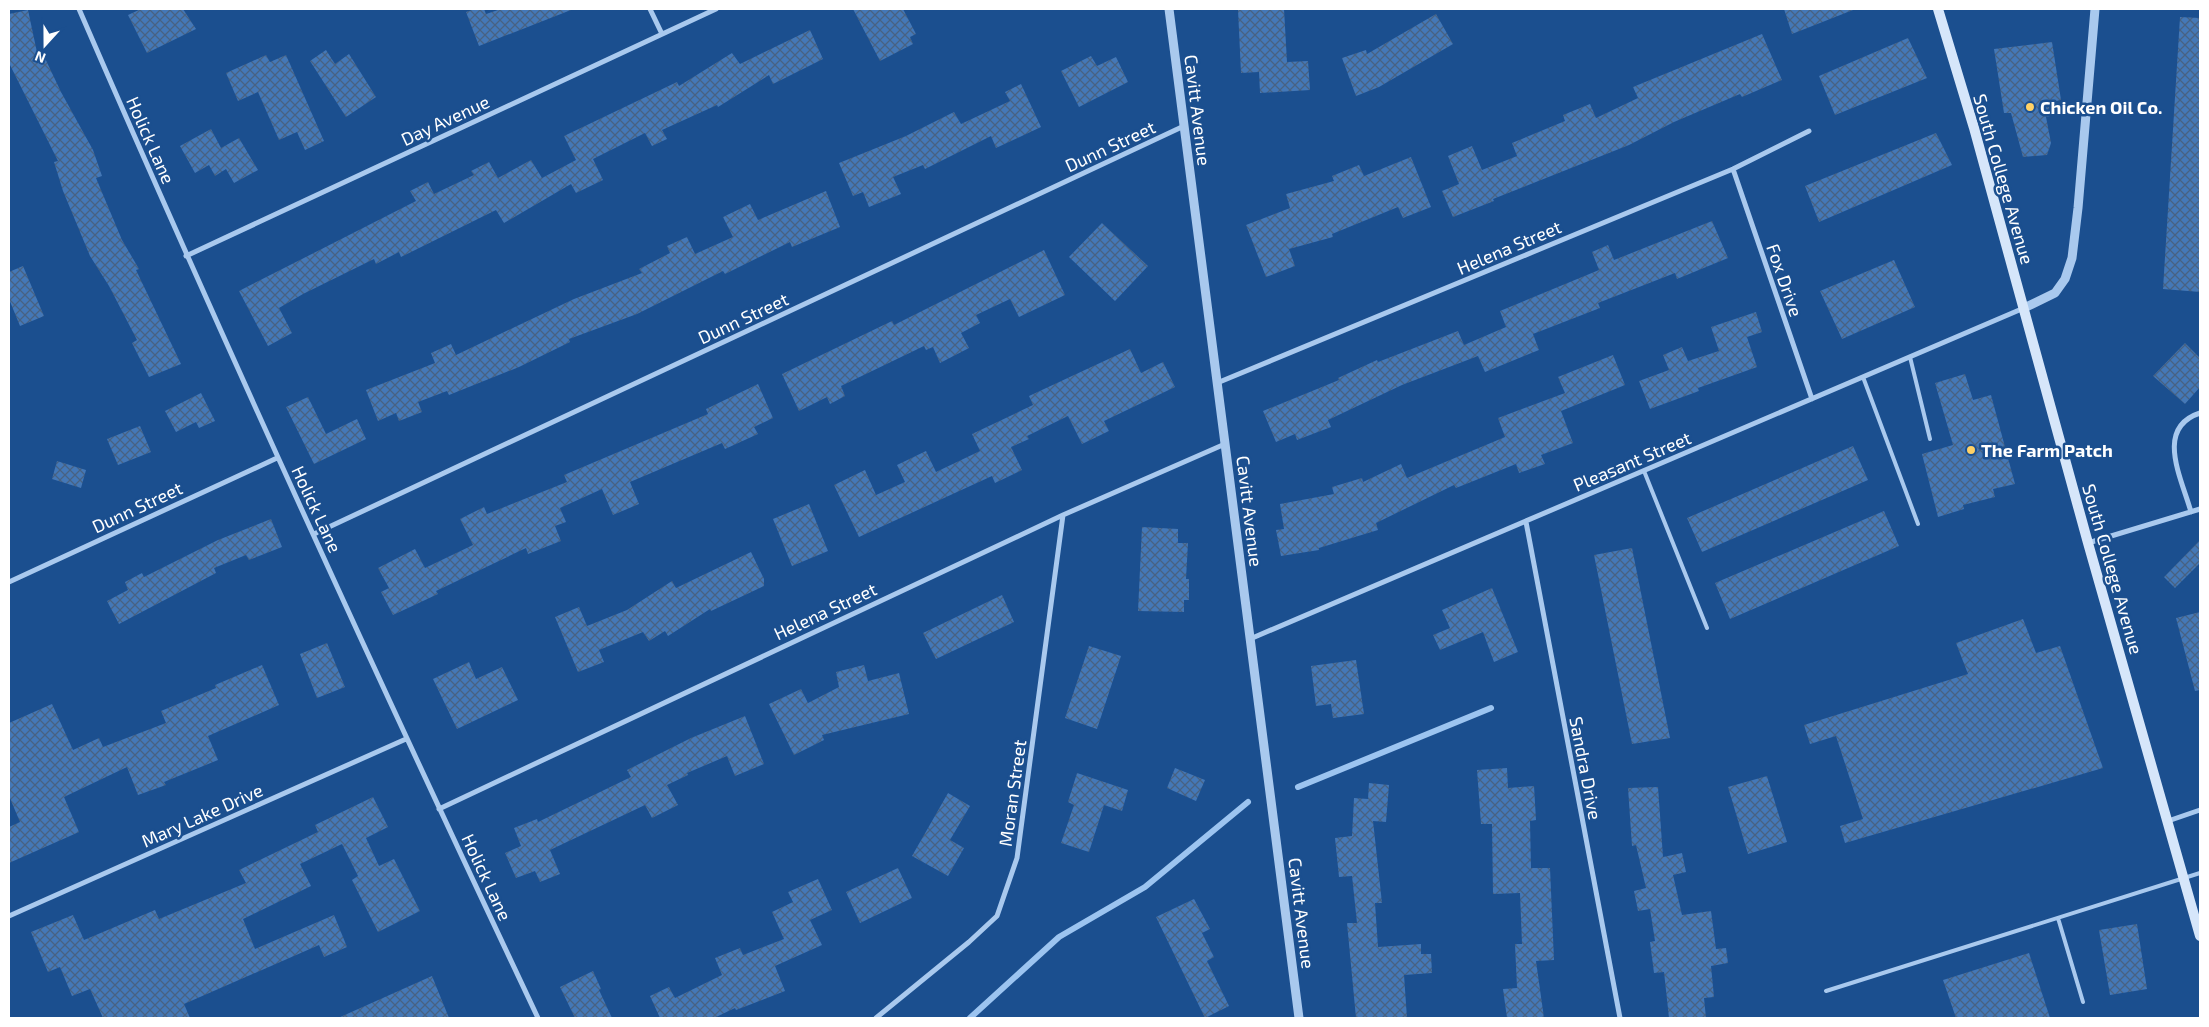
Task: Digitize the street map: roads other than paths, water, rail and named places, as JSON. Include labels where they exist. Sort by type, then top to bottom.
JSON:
[{"type":"main road","name":"South College Avenue","points":[[1938,9],[2200,936]]},
{"type":"street","name":"Holick Lane","points":[[78,9],[277,458],[314,534],[406,739],[538,1018]]},
{"type":"street","points":[[650,9],[662,34]]},
{"type":"street","name":"Day Avenue","points":[[186,256],[716,9]]},
{"type":"street","name":"Cavitt Avenue","points":[[1169,9],[1299,1018]]},
{"type":"street","points":[[2024,308],[2055,293],[2065,279],[2072,258],[2078,208],[2094,9]]},
{"type":"street","name":"Dunn Street","points":[[314,534],[1184,126]]},
{"type":"street","name":"Helena Street","points":[[1217,383],[1733,169],[1809,131]]},
{"type":"street","name":"Fox Drive","points":[[1733,169],[1812,399]]},
{"type":"street","name":"Pleasant Street","points":[[1250,639],[2024,308]]},
{"type":"street","points":[[2191,512],[2173,441],[2184,420],[2200,414]]},
{"type":"street","name":"Helena Street","points":[[439,808],[1063,515],[1225,444]]},
{"type":"street","name":"Dunn Street","points":[[9,582],[277,458]]},
{"type":"street","points":[[2088,543],[2200,509]]},
{"type":"street","name":"Moran Street","points":[[876,1018],[969,942],[996,916],[1006,891],[1018,858],[1063,515]]},
{"type":"street","name":"Sandra Drive","points":[[1526,522],[1620,1018]]},
{"type":"street","name":"Mary Lake Drive","points":[[9,916],[406,739]]},
{"type":"street","points":[[2168,821],[2200,810]]},
{"type":"lane","points":[[1910,357],[1930,439]]},
{"type":"lane","points":[[1863,377],[1918,524]]},
{"type":"lane","points":[[1644,471],[1707,628]]},
{"type":"lane","points":[[1826,991],[2200,873]]},
{"type":"lane","points":[[2058,918],[2083,1002]]},
{"type":"waterway","points":[[1298,787],[1491,708]]},
{"type":"waterway","points":[[970,1018],[1059,937],[1145,887],[1248,802]]},
{"type":"place","name":"Chicken Oil Co.","points":[[2030,107]]},
{"type":"place","name":"The Farm Patch","points":[[1971,450]]}]
